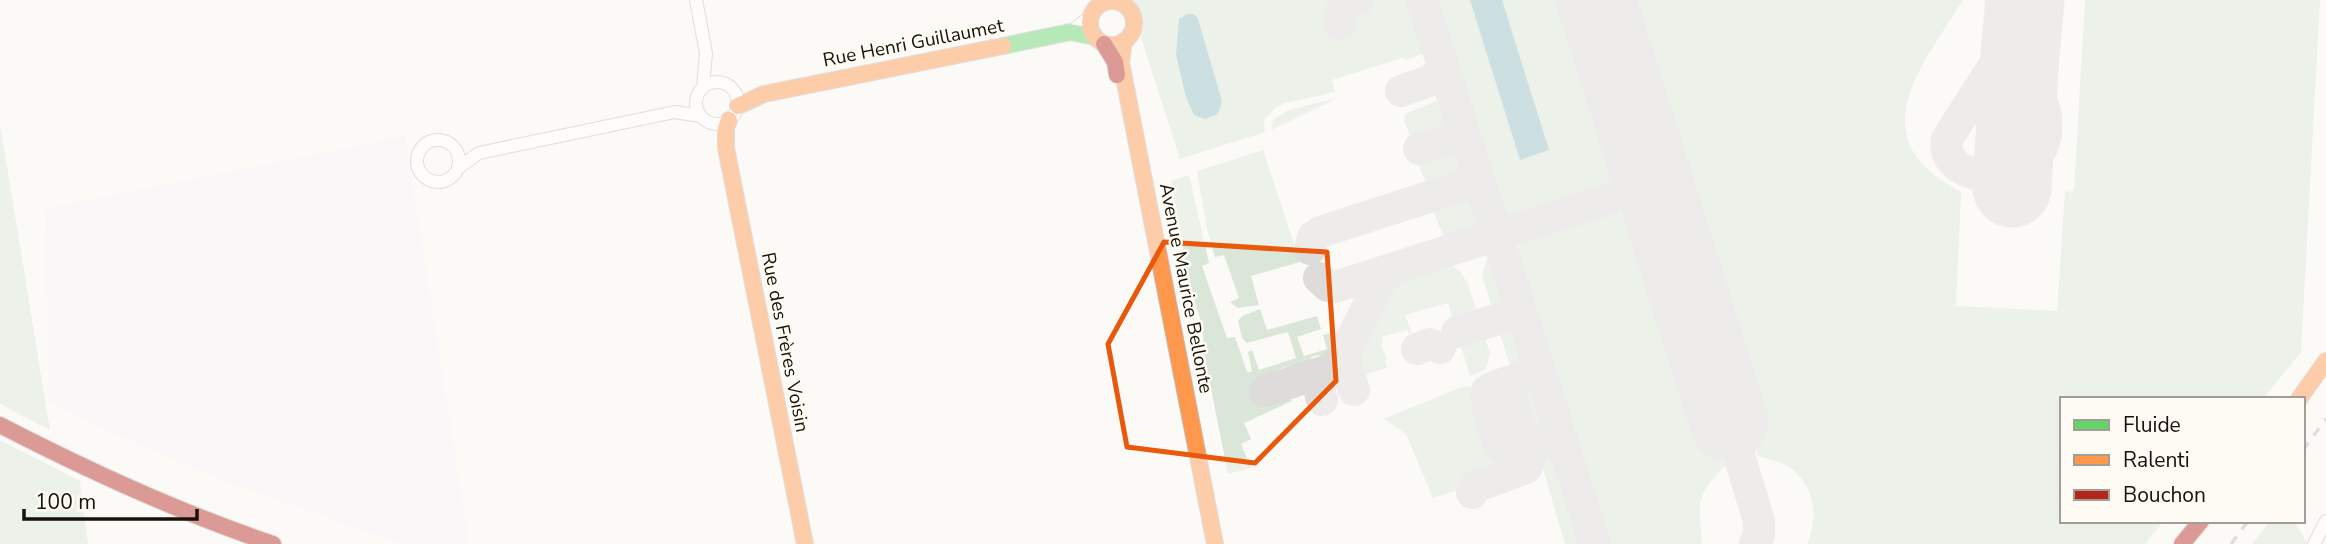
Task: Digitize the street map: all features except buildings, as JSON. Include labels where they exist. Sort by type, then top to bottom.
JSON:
[{"type":"street","points":[[696,0],[706,53],[695,104],[705,119]]},
{"type":"street","points":[[1118,1],[1129,10],[1133,22],[1132,32],[1124,41],[1114,45],[1099,40],[1090,27],[1098,7],[1118,1]]},
{"type":"street","name":"Rue Henri Guillaumet","points":[[1070,32],[1098,7]]},
{"type":"street","name":"Rue Henri Guillaumet","points":[[734,113],[764,94],[1070,32],[1099,40]]},
{"type":"street","name":"Avenue Maurice Bellonte","points":[[1099,40],[1115,62],[1207,544]]},
{"type":"street","name":"Avenue Maurice Bellonte","points":[[1124,41],[1121,62],[1215,544]]},
{"type":"street","points":[[479,153],[445,181],[432,181],[422,174],[417,163],[420,151],[431,141],[444,141],[455,148],[479,153],[675,112],[723,123],[734,113],[736,94],[706,53]]},
{"type":"street","points":[[675,112],[712,82],[728,86]]},
{"type":"street","name":"Rue Henri Guillaumet","points":[[728,86],[764,94]]},
{"type":"street","name":"Rue des Frères Voisin","points":[[734,113],[726,128],[726,148],[806,544]]},
{"type":"street","name":"Rue des Frères Voisin","points":[[705,119],[717,130],[726,148]]},
{"type":"street","points":[[455,148],[459,158],[458,169]]},
{"type":"street","points":[[2300,397],[2326,361]]},
{"type":"street","points":[[2305,404],[2326,376]]},
{"type":"street","points":[[0,425],[155,501],[273,544]]},
{"type":"street","points":[[2314,544],[2326,521]]},
{"type":"street","points":[[2182,544],[2199,523]]},
{"type":"street","points":[[2193,544],[2210,523]]},
{"type":"highlighted area","points":[[1164,242],[1327,252],[1336,381],[1255,463],[1127,447],[1108,344]]},
{"type":"shaded area","points":[[405,136],[469,544],[402,544],[235,485],[146,448],[48,402],[46,209]]},
{"type":"green space","points":[[1129,0],[1413,0],[1426,49],[1424,53],[1406,60],[1402,58],[1332,80],[1335,92],[1276,107],[1264,120],[1265,132],[1180,159]]},
{"type":"green space","points":[[1431,0],[1577,0],[1606,86],[1619,135],[1621,167],[1610,184],[1600,192],[1531,215],[1512,216],[1500,210],[1494,203]]},
{"type":"green space","points":[[1613,0],[1963,0],[1916,78],[1907,102],[1905,126],[1912,149],[1930,171],[1961,192],[1956,306],[2057,311],[2065,192],[2074,191],[2085,0],[2320,0],[2301,352],[2265,397],[2060,397],[2060,523],[2162,523],[2145,544],[1807,544],[1813,522],[1812,500],[1808,490],[1795,472],[1785,465],[1758,456]]},
{"type":"green space","points":[[1337,98],[1271,130],[1273,120],[1289,110]]},
{"type":"green space","points":[[1436,101],[1443,103],[1448,110],[1448,129],[1446,132],[1412,140],[1404,121],[1405,114]]},
{"type":"green space","points":[[0,124],[50,430],[0,404]]},
{"type":"green space","points":[[1452,147],[1462,153],[1467,171],[1464,177],[1434,187],[1427,185],[1419,160]]},
{"type":"green space","points":[[1263,150],[1300,262],[1251,276],[1259,305],[1238,308],[1230,302],[1239,298],[1224,255],[1215,257],[1197,171]]},
{"type":"green space","points":[[1189,175],[1209,263],[1202,266],[1227,338],[1235,337],[1247,372],[1252,372],[1248,352],[1252,350],[1259,370],[1296,358],[1288,332],[1247,343],[1242,338],[1238,321],[1242,316],[1260,309],[1267,330],[1317,316],[1321,329],[1297,337],[1304,356],[1327,349],[1323,335],[1343,330],[1370,285],[1330,361],[1322,360],[1319,355],[1311,357],[1314,365],[1290,374],[1287,366],[1277,370],[1282,379],[1264,386],[1267,394],[1288,387],[1292,401],[1244,423],[1251,439],[1241,444],[1251,468],[1228,474],[1205,358],[1202,325],[1190,285],[1171,181]]},
{"type":"green space","points":[[1472,194],[1479,211],[1475,227],[1463,239],[1445,241],[1433,210],[1435,206]]},
{"type":"green space","points":[[1608,208],[1633,214],[1651,233],[1725,466],[1703,494],[1700,510],[1702,544],[1603,544],[1514,259],[1515,250],[1523,238]]},
{"type":"green space","points":[[1487,258],[1499,271],[1527,364],[1525,368],[1516,371],[1511,369],[1482,275]]},
{"type":"green space","points":[[1441,263],[1452,265],[1460,271],[1468,284],[1490,354],[1486,369],[1470,376],[1448,303],[1405,315],[1412,334],[1407,330],[1382,337],[1381,344],[1387,368],[1354,378],[1350,365],[1392,278]]},
{"type":"green space","points":[[1464,386],[1472,387],[1476,392],[1499,468],[1461,481],[1458,490],[1433,498],[1406,434],[1384,419]]},
{"type":"green space","points":[[1524,386],[1532,386],[1535,389],[1548,424],[1543,433],[1537,435],[1529,429],[1519,393]]},
{"type":"green space","points":[[1503,394],[1517,440],[1511,441],[1505,435],[1494,400]]},
{"type":"green space","points":[[0,440],[80,481],[88,544],[0,544]]},
{"type":"green space","points":[[1548,450],[1556,455],[1585,544],[1565,544],[1539,455]]},
{"type":"green space","points":[[2268,523],[2295,523],[2308,544],[2252,544]]},
{"type":"water","points":[[1470,0],[1502,0],[1549,150],[1520,160]]},
{"type":"water","points":[[1187,14],[1194,14],[1198,19],[1222,101],[1218,114],[1205,119],[1194,115],[1186,97],[1176,55],[1179,19]]},
{"type":"taxiway","points":[[1340,25],[1339,15],[1343,8],[1358,0]]},
{"type":"taxiway","points":[[1422,0],[1595,544]]},
{"type":"taxiway","points":[[2020,54],[2025,77],[2045,112],[2044,143],[2032,161],[2015,172],[1995,176],[1976,174],[1959,167],[1948,155],[1947,139],[2020,25],[2025,11]]},
{"type":"taxiway","points":[[1401,91],[1435,79],[1442,64]]},
{"type":"taxiway","points":[[1419,149],[1450,138],[1459,129],[1461,122]]},
{"type":"taxiway","points":[[1319,278],[1328,286],[1335,287],[1606,200],[1629,186],[1639,172],[1637,128]]},
{"type":"taxiway","points":[[1310,249],[1313,237],[1320,232],[1466,185],[1472,179],[1476,168]]},
{"type":"taxiway","points":[[1265,391],[1335,368],[1380,282],[1391,270]]},
{"type":"taxiway","points":[[1457,332],[1521,312]]},
{"type":"taxiway","points":[[1417,349],[1430,344],[1440,348]]},
{"type":"taxiway","points":[[1345,352],[1345,362],[1354,390]]},
{"type":"taxiway","points":[[1535,356],[1534,365],[1525,376],[1487,391],[1493,428],[1505,450],[1511,451],[1551,440],[1565,450]]},
{"type":"taxiway","points":[[1322,400],[1320,383],[1330,370]]},
{"type":"taxiway","points":[[1517,379],[1509,392],[1530,457]]},
{"type":"taxiway","points":[[1729,422],[1759,521],[1759,535],[1755,544]]},
{"type":"taxiway","points":[[1472,493],[1475,487],[1526,468],[1536,443],[1531,442]]},
{"type":"runway","points":[[1596,0],[1729,422]]},
{"type":"runway","points":[[2012,188],[2025,0]]},
{"type":"railway","points":[[2305,447],[2326,419]]},
{"type":"railway","points":[[2231,544],[2247,523]]},
{"type":"traffic: fast","points":[[1003,46],[1070,32],[1095,37]]},
{"type":"traffic: slow","points":[[1112,1],[1127,8],[1134,23],[1127,38],[1112,45],[1097,38],[1090,23],[1097,8],[1112,1]]},
{"type":"traffic: slow","points":[[1124,41],[1121,62],[1215,544]]},
{"type":"traffic: slow","points":[[738,106],[764,94],[1003,46]]},
{"type":"traffic: slow","points":[[729,120],[726,128],[726,148],[805,544]]},
{"type":"traffic: slow","points":[[2300,397],[2326,361]]},
{"type":"traffic: jam","points":[[1104,44],[1115,62],[1117,75]]},
{"type":"traffic: jam","points":[[0,425],[134,490],[273,544]]},
{"type":"traffic: jam","points":[[2182,544],[2199,523]]}]
